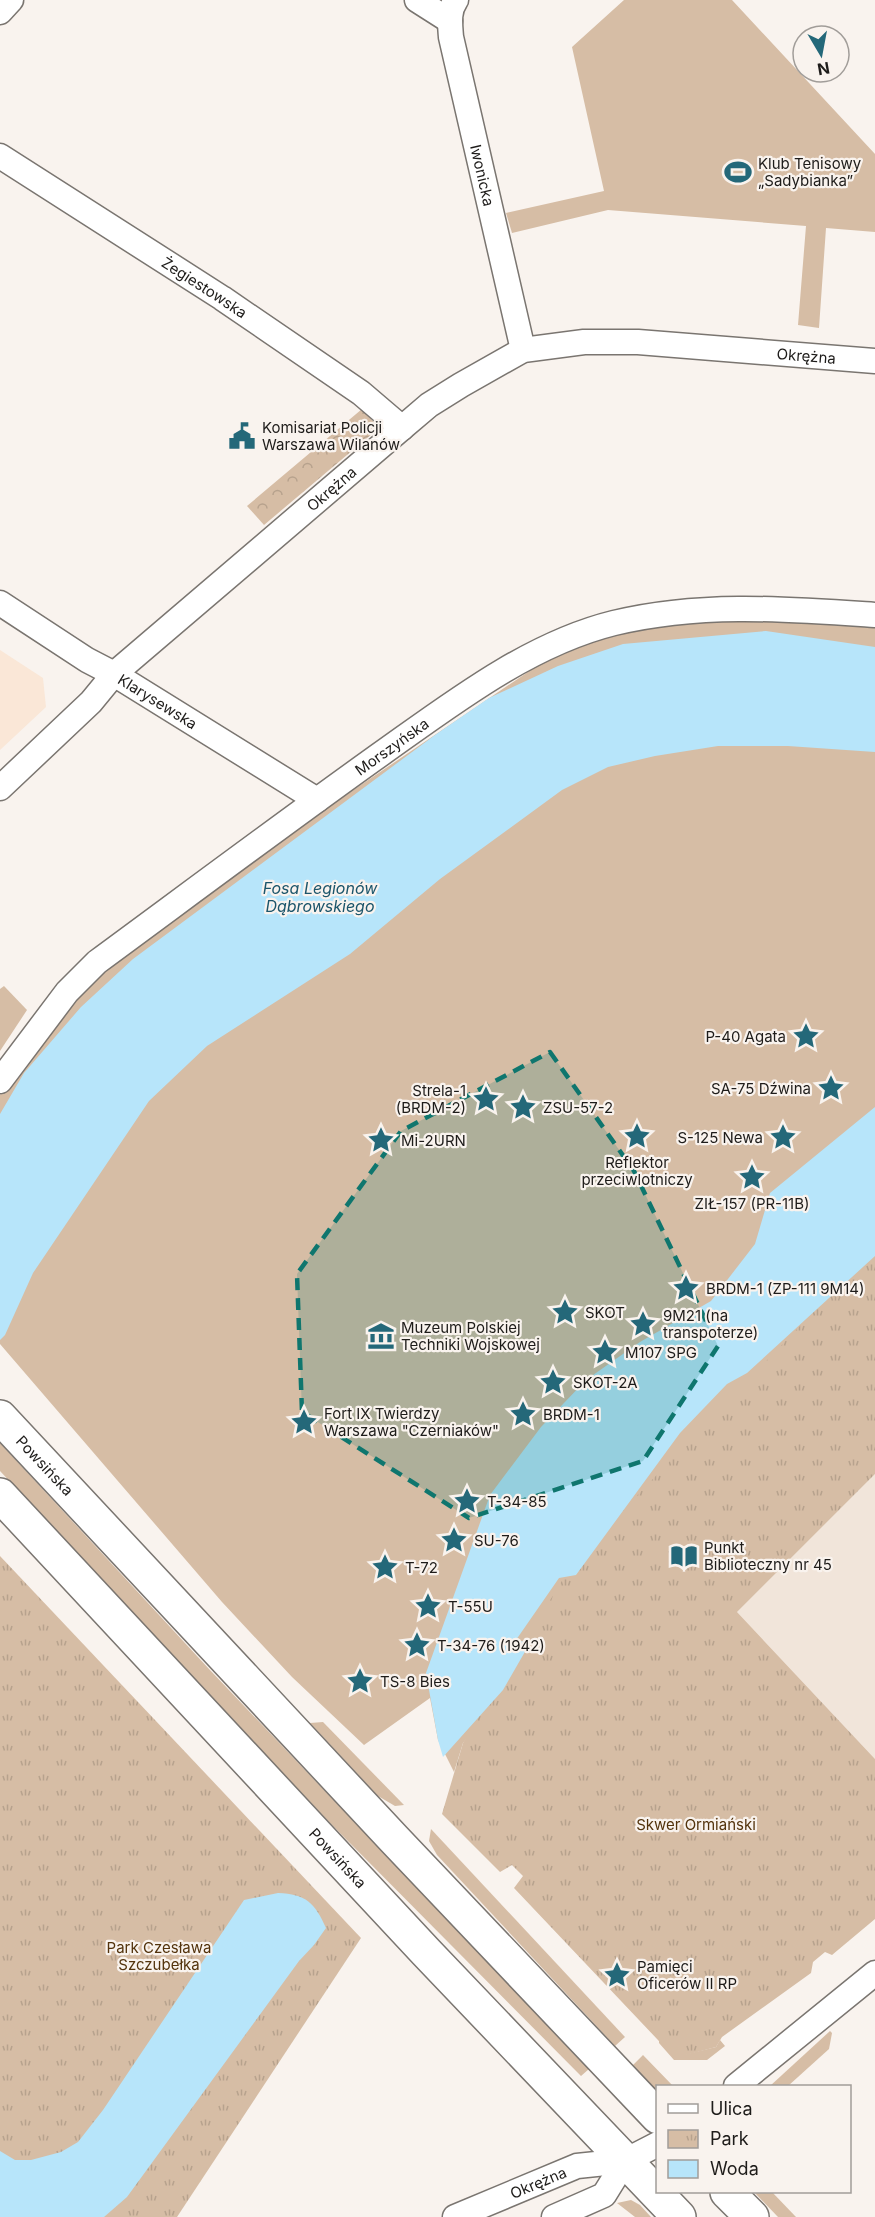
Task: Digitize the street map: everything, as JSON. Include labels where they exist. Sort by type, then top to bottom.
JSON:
[{"type":"main road","name":"Powsińska","points":[[0,1418],[656,2116]]},
{"type":"main road","name":"Powsińska","points":[[0,1496],[426,1952],[679,2217]]},
{"type":"main road","points":[[728,2193],[752,2217]]},
{"type":"street","points":[[0,12],[11,0]]},
{"type":"street","points":[[417,0],[453,11]]},
{"type":"street","name":"Iwonicka","points":[[453,11],[451,37],[524,350]]},
{"type":"street","name":"Żegiestowska","points":[[0,156],[222,298],[361,393],[402,428]]},
{"type":"street","name":"Okrężna","points":[[0,788],[91,702],[114,674],[429,405],[524,350],[584,342],[638,342],[875,361]]},
{"type":"street","name":"Klarysewska","points":[[0,603],[87,660],[114,674],[317,800]]},
{"type":"street","name":"Morszyńska","points":[[0,1081],[67,992],[97,962],[457,700],[532,655],[575,635],[612,623],[654,614],[771,607],[875,615]]},
{"type":"street","points":[[737,2085],[875,1973]]},
{"type":"street","name":"Okrężna","points":[[455,2217],[577,2166],[625,2161],[656,2145]]},
{"type":"street","points":[[554,2217],[604,2195],[625,2161]]},
{"type":"highlighted area","points":[[550,1052],[634,1171],[718,1346],[643,1461],[469,1518],[302,1412],[297,1274],[401,1131]]},
{"type":"shaded area","points":[[0,650],[43,678],[46,707],[0,750]]},
{"type":"shaded area","points":[[875,1474],[875,1759],[737,1612]]},
{"type":"green space","name":"Klub Tenisowy „Sadybianka”","points":[[624,0],[732,0],[791,64],[791,84],[810,84],[875,154],[875,232],[826,228],[819,328],[798,325],[806,226],[608,210],[512,233],[506,213],[604,191],[572,47]]},
{"type":"green space","points":[[362,409],[379,428],[264,525],[247,506]]},
{"type":"green space","points":[[766,616],[875,624],[875,1248],[463,1743],[454,1772],[438,1740],[430,1698],[364,1745],[292,1677],[222,1602],[0,1344],[0,1095],[45,1032],[107,964],[253,858],[550,657],[589,642],[632,631],[699,621]]},
{"type":"green space","points":[[4,986],[27,1010],[0,1051],[0,989]]},
{"type":"green space","name":"Skwer Ormiański","points":[[875,1248],[875,1474],[737,1612],[875,1759],[875,1919],[832,1955],[825,1952],[813,1962],[811,1973],[722,2037],[716,2047],[675,2058],[514,1888],[523,1876],[512,1865],[500,1872],[442,1814],[463,1743],[574,1561]]},
{"type":"green space","points":[[0,1443],[209,1669],[589,2069],[581,2076],[330,1823],[0,1471]]},
{"type":"green space","name":"Park Czesława Szczubełka","points":[[0,1556],[361,1938],[177,2217],[0,2217]]},
{"type":"green space","points":[[323,1722],[404,1805],[395,1806],[378,1796],[310,1723]]},
{"type":"green space","points":[[431,1829],[625,2037],[615,2046],[437,1855],[429,1841]]},
{"type":"green space","points":[[830,2031],[832,2033],[829,2049],[789,2085],[771,2085]]},
{"type":"green space","points":[[659,2040],[675,2057],[716,2047],[720,2040],[725,2046],[707,2060],[674,2060]]},
{"type":"green space","points":[[643,2055],[672,2085],[656,2085],[656,2090],[633,2065]]},
{"type":"green space","points":[[755,2193],[773,2193],[796,2217],[778,2217]]},
{"type":"green space","points":[[631,2200],[640,2205],[651,2217],[635,2217],[617,2203]]},
{"type":"water","name":"Fosa Legionów Dąbrowskiego","points":[[766,631],[875,647],[875,752],[788,746],[718,746],[655,756],[608,767],[562,790],[440,879],[350,954],[207,1046],[149,1101],[33,1273],[5,1335],[0,1340],[0,1114],[24,1073],[81,1007],[133,959],[435,735],[489,698],[558,666],[623,644]]},
{"type":"water","points":[[875,1107],[875,1256],[747,1373],[727,1384],[680,1433],[576,1575],[559,1578],[516,1640],[530,1643],[503,1690],[443,1757],[426,1673],[490,1495],[541,1427],[586,1380],[640,1342],[711,1301],[755,1244],[770,1193]]},
{"type":"water","points":[[278,1893],[303,1898],[318,1912],[326,1928],[299,1961],[127,2197],[104,2217],[0,2217],[0,2151],[15,2160],[31,2160],[61,2152],[78,2142],[103,2110],[244,1900]]},
{"type":"place","name":"Klub Tenisowy „Sadybianka”","points":[[738,172]]},
{"type":"place","name":"Komisariat Policji Warszawa Wilanów","points":[[242,436]]},
{"type":"place","name":"P-40 Agata","points":[[806,1036]]},
{"type":"place","name":"SA-75 Dźwina","points":[[831,1088]]},
{"type":"place","name":"Strela-1 (BRDM-2)","points":[[486,1099]]},
{"type":"place","name":"ZSU-57-2","points":[[523,1107]]},
{"type":"place","name":"Reflektor przeciwlotniczy","points":[[637,1136]]},
{"type":"place","name":"S-125 Newa","points":[[783,1137]]},
{"type":"place","name":"Mi-2URN","points":[[381,1140]]},
{"type":"place","name":"ZIŁ-157 (PR-11B)","points":[[752,1177]]},
{"type":"place","name":"BRDM-1 (ZP-111 9M14)","points":[[686,1288]]},
{"type":"place","name":"SKOT","points":[[565,1312]]},
{"type":"place","name":"9M21 (na transpoterze)","points":[[643,1324]]},
{"type":"place","name":"Muzeum Polskiej Techniki Wojskowej","points":[[381,1336]]},
{"type":"place","name":"M107 SPG","points":[[605,1352]]},
{"type":"place","name":"SKOT-2A","points":[[553,1382]]},
{"type":"place","name":"BRDM-1","points":[[523,1414]]},
{"type":"place","name":"Fort IX Twierdzy Warszawa \"Czerniaków\"","points":[[304,1422]]},
{"type":"place","name":"T-34-85","points":[[467,1501]]},
{"type":"place","name":"SU-76","points":[[454,1540]]},
{"type":"place","name":"Punkt Biblioteczny nr 45","points":[[684,1556]]},
{"type":"place","name":"T-72","points":[[385,1567]]},
{"type":"place","name":"T-55U","points":[[428,1606]]},
{"type":"place","name":"T-34-76 (1942)","points":[[417,1645]]},
{"type":"place","name":"TS-8 Bies","points":[[360,1681]]},
{"type":"place","name":"Pamięci Oficerów II RP","points":[[617,1975]]}]
